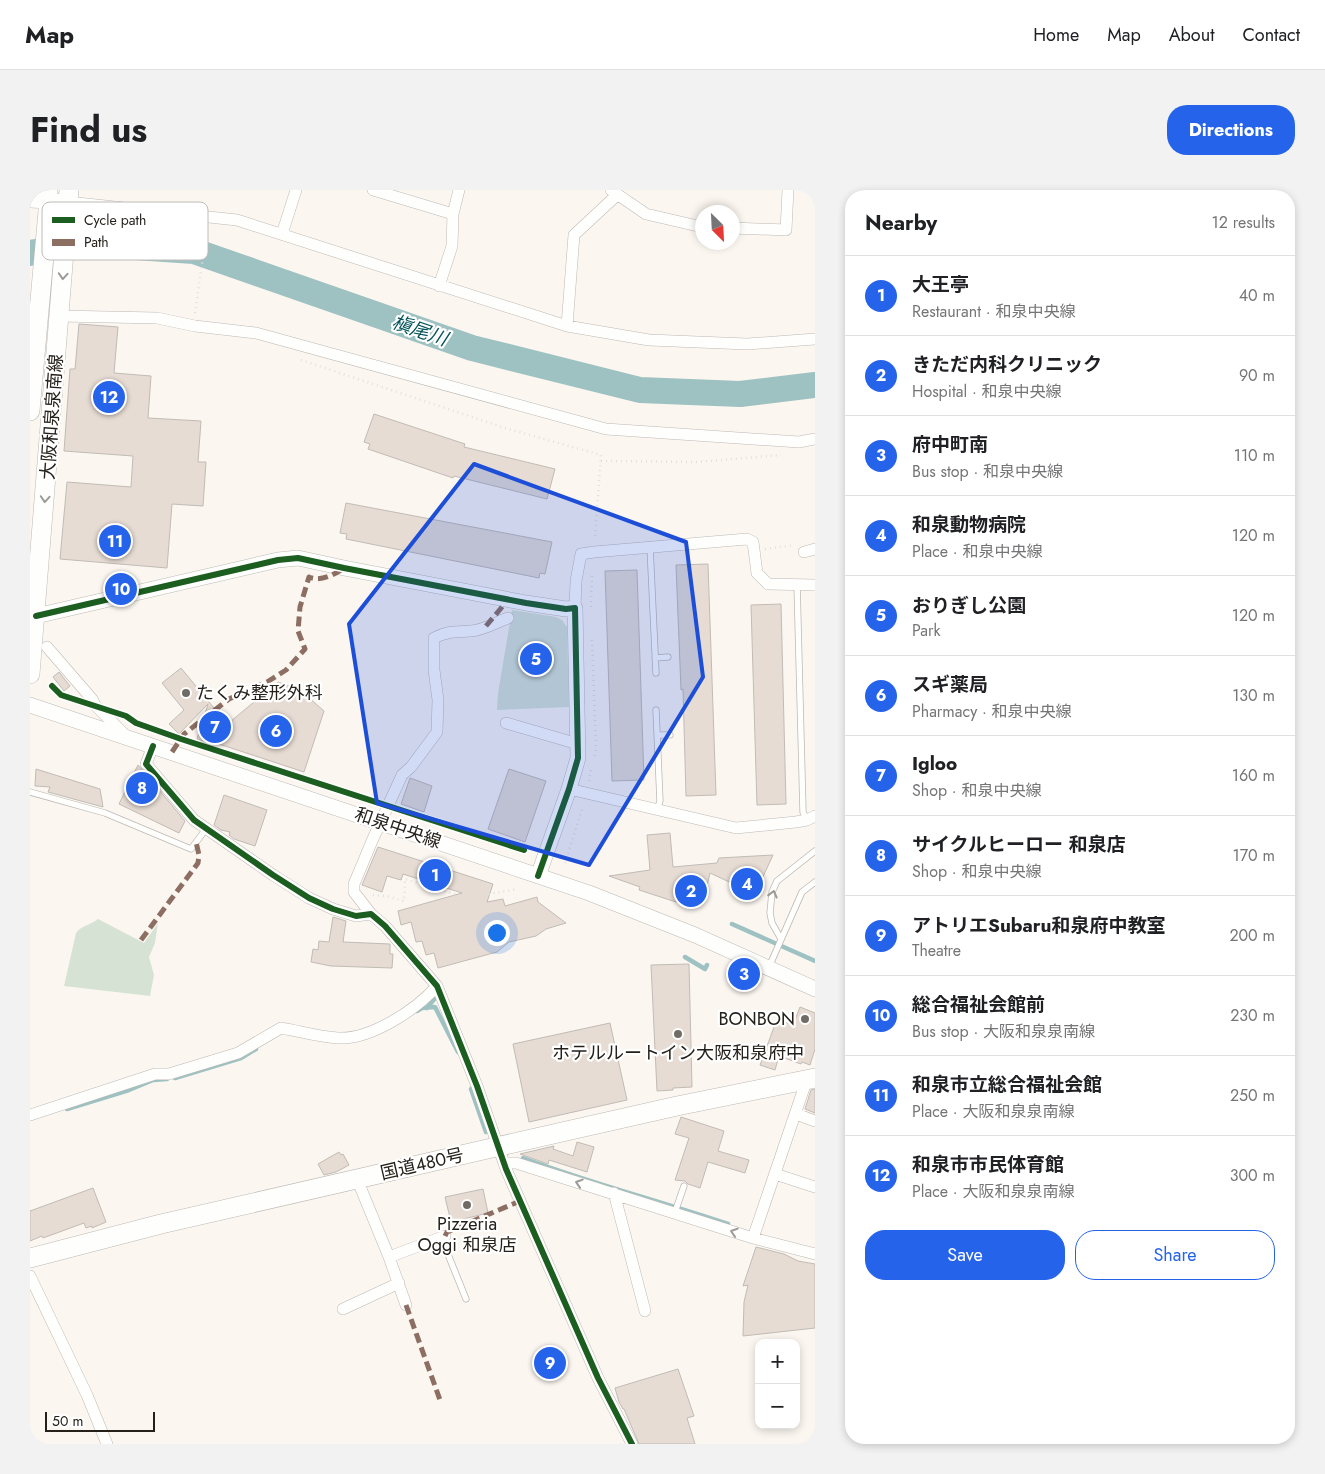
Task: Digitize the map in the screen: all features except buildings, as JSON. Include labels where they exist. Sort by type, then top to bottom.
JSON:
[{"type":"main road","name":"大阪和泉泉南線","points":[[30,411],[42,214]]},
{"type":"main road","name":"大阪和泉泉南線","points":[[30,674],[64,260]]},
{"type":"main road","name":"国道480号","points":[[30,1258],[161,1224],[357,1179],[500,1155],[677,1106],[811,1079]]},
{"type":"street","points":[[282,234],[296,190]]},
{"type":"street","points":[[373,190],[390,193],[453,214]]},
{"type":"street","points":[[439,286],[452,246],[453,214],[459,190]]},
{"type":"street","points":[[740,228],[786,230],[788,190]]},
{"type":"street","points":[[568,326],[574,235],[614,193],[646,214],[695,225]]},
{"type":"street","points":[[43,200],[68,201]]},
{"type":"street","points":[[208,217],[238,220],[568,326],[649,340],[747,344],[815,339]]},
{"type":"street","points":[[60,314],[157,318],[256,333],[606,429],[798,442],[815,439]]},
{"type":"street","points":[[538,876],[569,790],[578,758],[575,608],[576,581],[581,554],[746,539],[753,542],[757,573],[768,584],[815,584]]},
{"type":"street","points":[[36,616],[278,560],[298,558],[526,603],[566,609],[575,608]]},
{"type":"street","points":[[508,618],[471,631],[460,630],[434,638],[434,670],[438,700],[437,732],[402,775],[354,884],[354,892],[371,914],[385,926],[437,986],[477,1086],[500,1155],[598,1378],[632,1444]]},
{"type":"street","points":[[47,647],[92,699],[95,705],[127,738]]},
{"type":"street","name":"和泉中央線","points":[[30,705],[589,893],[686,932],[815,989]]},
{"type":"street","points":[[506,723],[578,744]]},
{"type":"street","points":[[153,746],[146,764],[194,820],[309,898],[333,909],[356,916],[371,914]]},
{"type":"street","points":[[569,790],[736,828],[811,818]]},
{"type":"street","points":[[30,1115],[155,1074],[169,1074],[238,1053],[281,1028],[338,1038],[359,1036],[399,1017],[415,1006],[437,986]]},
{"type":"street","points":[[753,1238],[796,1114],[811,1079]]},
{"type":"street","points":[[796,1114],[815,1121]]},
{"type":"street","points":[[500,1155],[516,1163],[614,1194],[676,1209],[753,1238],[815,1254]]},
{"type":"street","points":[[775,1174],[815,1187]]},
{"type":"street","points":[[357,1179],[390,1257],[406,1305]]},
{"type":"street","points":[[614,1194],[645,1311]]},
{"type":"street","points":[[390,1257],[443,1236]]},
{"type":"street","points":[[30,1276],[87,1395],[107,1444]]},
{"type":"street","points":[[343,1309],[399,1283]]},
{"type":"lane","points":[[650,547],[656,673]]},
{"type":"lane","points":[[797,584],[803,812],[811,818]]},
{"type":"lane","points":[[655,658],[668,657]]},
{"type":"lane","points":[[656,710],[660,801],[657,810]]},
{"type":"lane","points":[[657,735],[670,735]]},
{"type":"lane","points":[[30,792],[105,814],[191,849],[206,829]]},
{"type":"lane","points":[[780,943],[770,914],[772,892],[777,881],[815,851]]},
{"type":"lane","points":[[768,968],[802,892],[815,882]]},
{"type":"lane","points":[[676,1209],[684,1186]]},
{"type":"lane","points":[[443,1236],[466,1299]]},
{"type":"path","points":[[195,324],[203,260]]},
{"type":"path","points":[[295,358],[505,428],[601,455],[590,593],[591,612]]},
{"type":"path","points":[[600,461],[697,462],[786,455]]},
{"type":"path","points":[[754,550],[802,544],[810,550]]},
{"type":"path","points":[[592,632],[596,748],[594,757]]},
{"type":"path","points":[[52,686],[60,695],[126,716],[136,723],[524,850]]},
{"type":"path","points":[[565,863],[586,794],[592,766]]},
{"type":"path","points":[[362,903],[369,896],[374,895],[388,896],[404,901],[405,879],[460,896],[484,895],[518,889]]},
{"type":"highlighted area","points":[[474,464],[686,542],[703,677],[589,865],[377,803],[349,624]]},
{"type":"green space","points":[[512,610],[556,617],[562,620],[567,627],[569,707],[497,710],[498,693]]},
{"type":"green space","points":[[98,919],[144,943],[158,923],[155,943],[149,957],[154,975],[150,996],[64,986],[76,933],[81,928]]},
{"type":"waterway","name":"槇尾川","points":[[30,253],[42,251]]},
{"type":"waterway","name":"槇尾川","points":[[208,256],[472,348],[640,390],[740,394],[815,385]]},
{"type":"waterway","points":[[732,924],[815,961]]},
{"type":"waterway","points":[[685,957],[705,969],[707,965]]},
{"type":"waterway","points":[[427,1008],[435,998]]},
{"type":"waterway","points":[[417,1011],[422,1008],[435,1007],[458,1052]]},
{"type":"waterway","points":[[175,1078],[241,1058],[256,1049]]},
{"type":"waterway","points":[[67,1109],[129,1090],[153,1080],[167,1079]]},
{"type":"waterway","points":[[474,1086],[471,1089],[486,1132]]},
{"type":"waterway","points":[[523,1158],[574,1176],[728,1224]]},
{"type":"marked path","points":[[172,752],[184,734],[229,699],[267,682],[286,670],[305,649],[298,631],[300,607],[309,577],[322,578],[344,568]]},
{"type":"marked path","points":[[486,626],[502,607],[506,599]]},
{"type":"marked path","points":[[141,940],[198,863],[199,855],[196,842]]},
{"type":"marked path","points":[[445,1236],[447,1232],[520,1201]]},
{"type":"marked path","points":[[406,1305],[440,1400]]},
{"type":"cycle path","points":[[36,616],[278,560],[298,558],[526,603],[566,609],[575,608],[578,758],[538,876]]},
{"type":"cycle path","points":[[52,686],[61,695],[126,716],[136,723],[181,739],[524,850]]},
{"type":"cycle path","points":[[153,746],[146,764],[194,820],[309,898],[333,909],[356,916],[371,914],[385,926],[437,986],[477,1086],[506,1169],[598,1378],[632,1444]]},
{"type":"place","name":"和泉市市民体育館","points":[[109,397]]},
{"type":"place","name":"和泉市立総合福祉会館","points":[[115,541]]},
{"type":"place","name":"総合福祉会館前","points":[[121,589]]},
{"type":"place","name":"おりぎし公園","points":[[536,659]]},
{"type":"place","name":"たくみ整形外科","points":[[186,693]]},
{"type":"place","name":"Igloo","points":[[215,727]]},
{"type":"place","name":"スギ薬局","points":[[276,731]]},
{"type":"place","name":"サイクルヒーロー 和泉店","points":[[142,788]]},
{"type":"place","name":"大王亭","points":[[435,875]]},
{"type":"place","name":"和泉動物病院","points":[[747,884]]},
{"type":"place","name":"きただ内科クリニック","points":[[691,891]]},
{"type":"place","name":"府中町南","points":[[744,974]]},
{"type":"place","name":"BONBON","points":[[805,1019]]},
{"type":"place","name":"ホテルルートイン大阪和泉府中","points":[[678,1034]]},
{"type":"place","name":"Pizzeria Oggi 和泉店","points":[[467,1205]]},
{"type":"place","name":"アトリエSubaru和泉府中教室","points":[[550,1363]]}]
